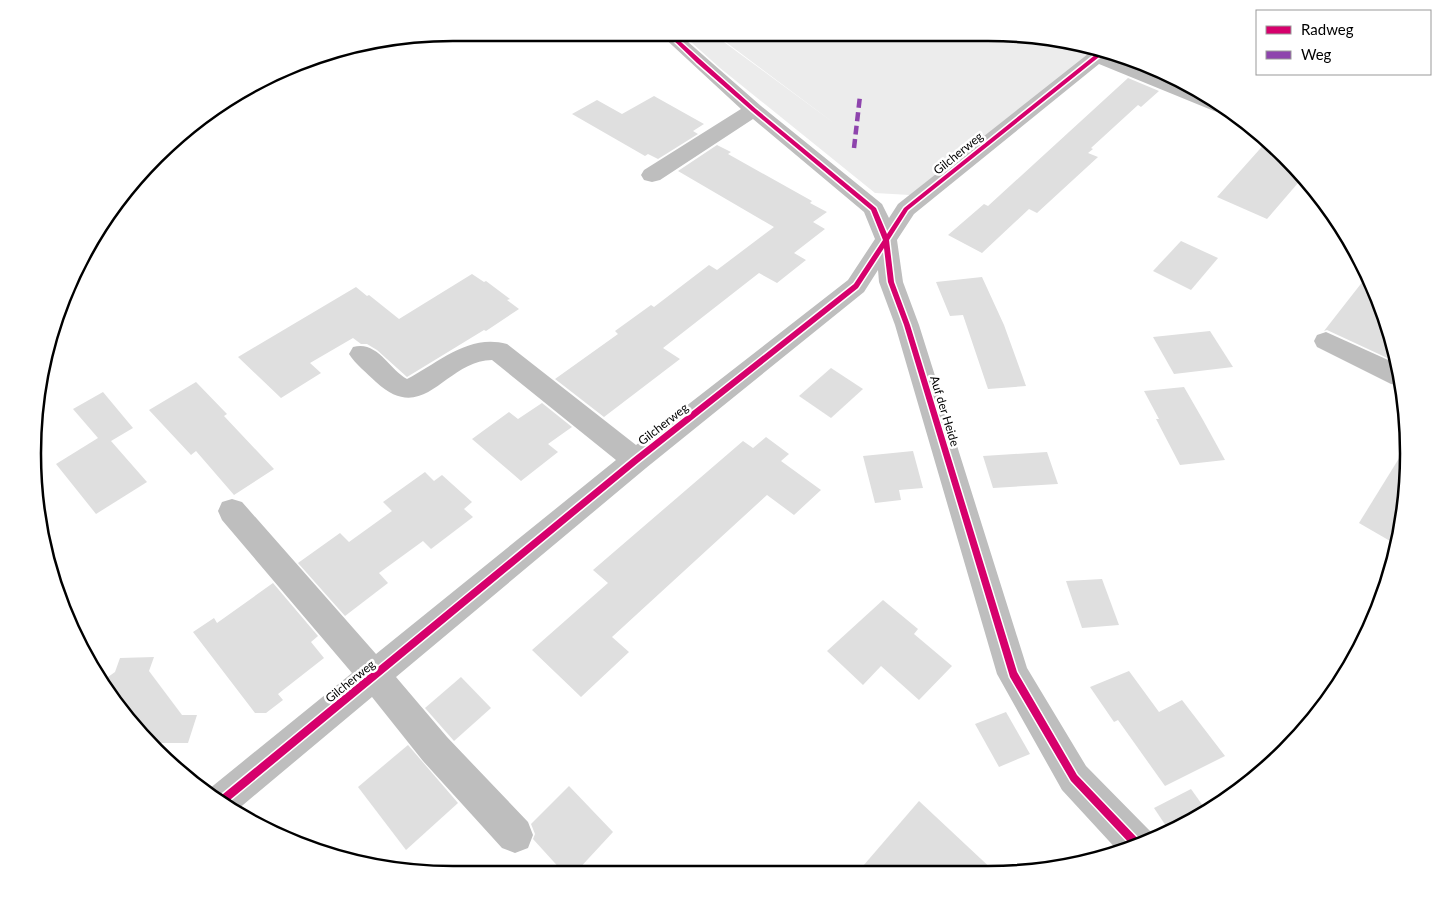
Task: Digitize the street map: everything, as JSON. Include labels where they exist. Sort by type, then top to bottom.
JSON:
[{"type":"street","name":"Auf der Heide","points":[[676,41],[754,110],[874,209],[886,238],[891,282],[907,325],[1013,674],[1074,778],[1132,839]]},
{"type":"street","name":"Gilcherweg","points":[[226,797],[636,460],[856,286],[906,209],[1097,56]]},
{"type":"street","points":[[1126,66],[1181,89]]},
{"type":"street","points":[[652,176],[754,110]]},
{"type":"street","points":[[1326,341],[1392,373]]},
{"type":"street","points":[[362,354],[395,384],[405,389],[415,387],[474,353],[498,351],[636,460]]},
{"type":"street","points":[[232,511],[374,675],[435,749],[515,835]]},
{"type":"shaded area","points":[[690,41],[723,41],[838,126],[724,41],[988,41],[1041,45],[1090,54],[910,195],[875,193],[720,68]]},
{"type":"building","points":[[1128,78],[1159,91],[1141,107],[1138,105],[1091,148],[1093,149],[1088,153],[1098,157],[1037,213],[1029,209],[982,253],[948,235],[984,204],[988,206]]},
{"type":"building","points":[[654,96],[704,124],[693,131],[698,134],[658,159],[648,154],[645,156],[572,114],[597,100],[622,114]]},
{"type":"building","points":[[717,145],[731,152],[728,154],[812,201],[810,203],[827,212],[813,222],[825,229],[794,253],[806,260],[777,283],[759,273],[663,348],[680,359],[604,417],[555,379],[618,334],[615,331],[651,305],[654,307],[709,265],[717,270],[774,227],[678,171]]},
{"type":"building","points":[[1262,147],[1298,183],[1267,219],[1217,197]]},
{"type":"building","points":[[1181,241],[1218,258],[1191,290],[1153,271]]},
{"type":"building","points":[[472,274],[484,282],[486,281],[510,299],[507,300],[519,309],[486,331],[484,330],[407,377],[377,350],[367,344],[361,344],[353,338],[310,363],[321,373],[281,398],[238,357],[356,287],[399,319]]},
{"type":"building","points":[[982,277],[1004,325],[1026,386],[988,389],[963,315],[950,316],[936,282]]},
{"type":"building","points":[[1362,282],[1378,321],[1389,359],[1327,330],[1324,331]]},
{"type":"building","points":[[1210,331],[1233,367],[1174,374],[1153,337]]},
{"type":"building","points":[[831,368],[863,389],[831,418],[799,396]]},
{"type":"building","points":[[196,382],[227,414],[224,416],[274,469],[234,495],[196,451],[191,455],[149,410]]},
{"type":"building","points":[[1184,387],[1225,460],[1180,465],[1144,391]]},
{"type":"building","points":[[103,392],[133,428],[111,441],[147,482],[96,514],[56,464],[98,438],[73,409]]},
{"type":"building","points":[[542,403],[572,427],[548,444],[558,452],[521,481],[472,439],[509,412],[518,419]]},
{"type":"building","points":[[766,437],[789,454],[781,461],[821,490],[794,515],[767,495],[612,637],[629,652],[581,697],[532,650],[608,583],[593,570],[743,441],[753,448]]},
{"type":"building","points":[[913,451],[923,488],[899,490],[901,500],[875,503],[863,456]]},
{"type":"building","points":[[1047,452],[1058,484],[993,488],[983,456]]},
{"type":"building","points":[[1400,457],[1396,507],[1390,541],[1359,523]]},
{"type":"building","points":[[425,472],[434,481],[442,475],[472,502],[464,509],[473,517],[431,549],[423,541],[379,573],[388,583],[345,616],[298,563],[340,533],[349,542],[392,511],[383,502]]},
{"type":"building","points":[[1102,579],[1119,625],[1082,628],[1066,581]]},
{"type":"building","points":[[273,583],[318,636],[311,642],[324,658],[278,694],[283,700],[266,713],[255,713],[193,632],[214,618],[217,623]]},
{"type":"building","points":[[883,600],[918,629],[914,634],[952,666],[919,700],[881,666],[863,685],[827,651]]},
{"type":"building","points":[[154,657],[149,671],[182,715],[197,715],[188,743],[160,743],[126,704],[107,677],[115,672],[120,658]]},
{"type":"building","points":[[1129,671],[1159,712],[1182,700],[1225,756],[1165,786],[1118,720],[1114,722],[1090,687]]},
{"type":"building","points":[[461,677],[491,708],[454,741],[425,708]]},
{"type":"building","points":[[1006,712],[1030,754],[999,767],[975,724]]},
{"type":"building","points":[[408,745],[458,803],[406,850],[358,787]]},
{"type":"building","points":[[569,786],[613,832],[582,866],[558,866],[533,839],[535,834],[531,824]]},
{"type":"building","points":[[1191,789],[1203,805],[1165,825],[1154,808]]},
{"type":"building","points":[[919,801],[988,866],[988,866],[863,866]]},
{"type":"marked path","points":[[854,148],[860,96]]},
{"type":"cycle path","points":[[676,41],[754,110],[874,209],[886,239],[891,282],[907,325],[1013,674],[1074,778],[1132,839]]},
{"type":"cycle path","points":[[226,797],[636,460],[856,286],[906,209],[1097,56]]}]
